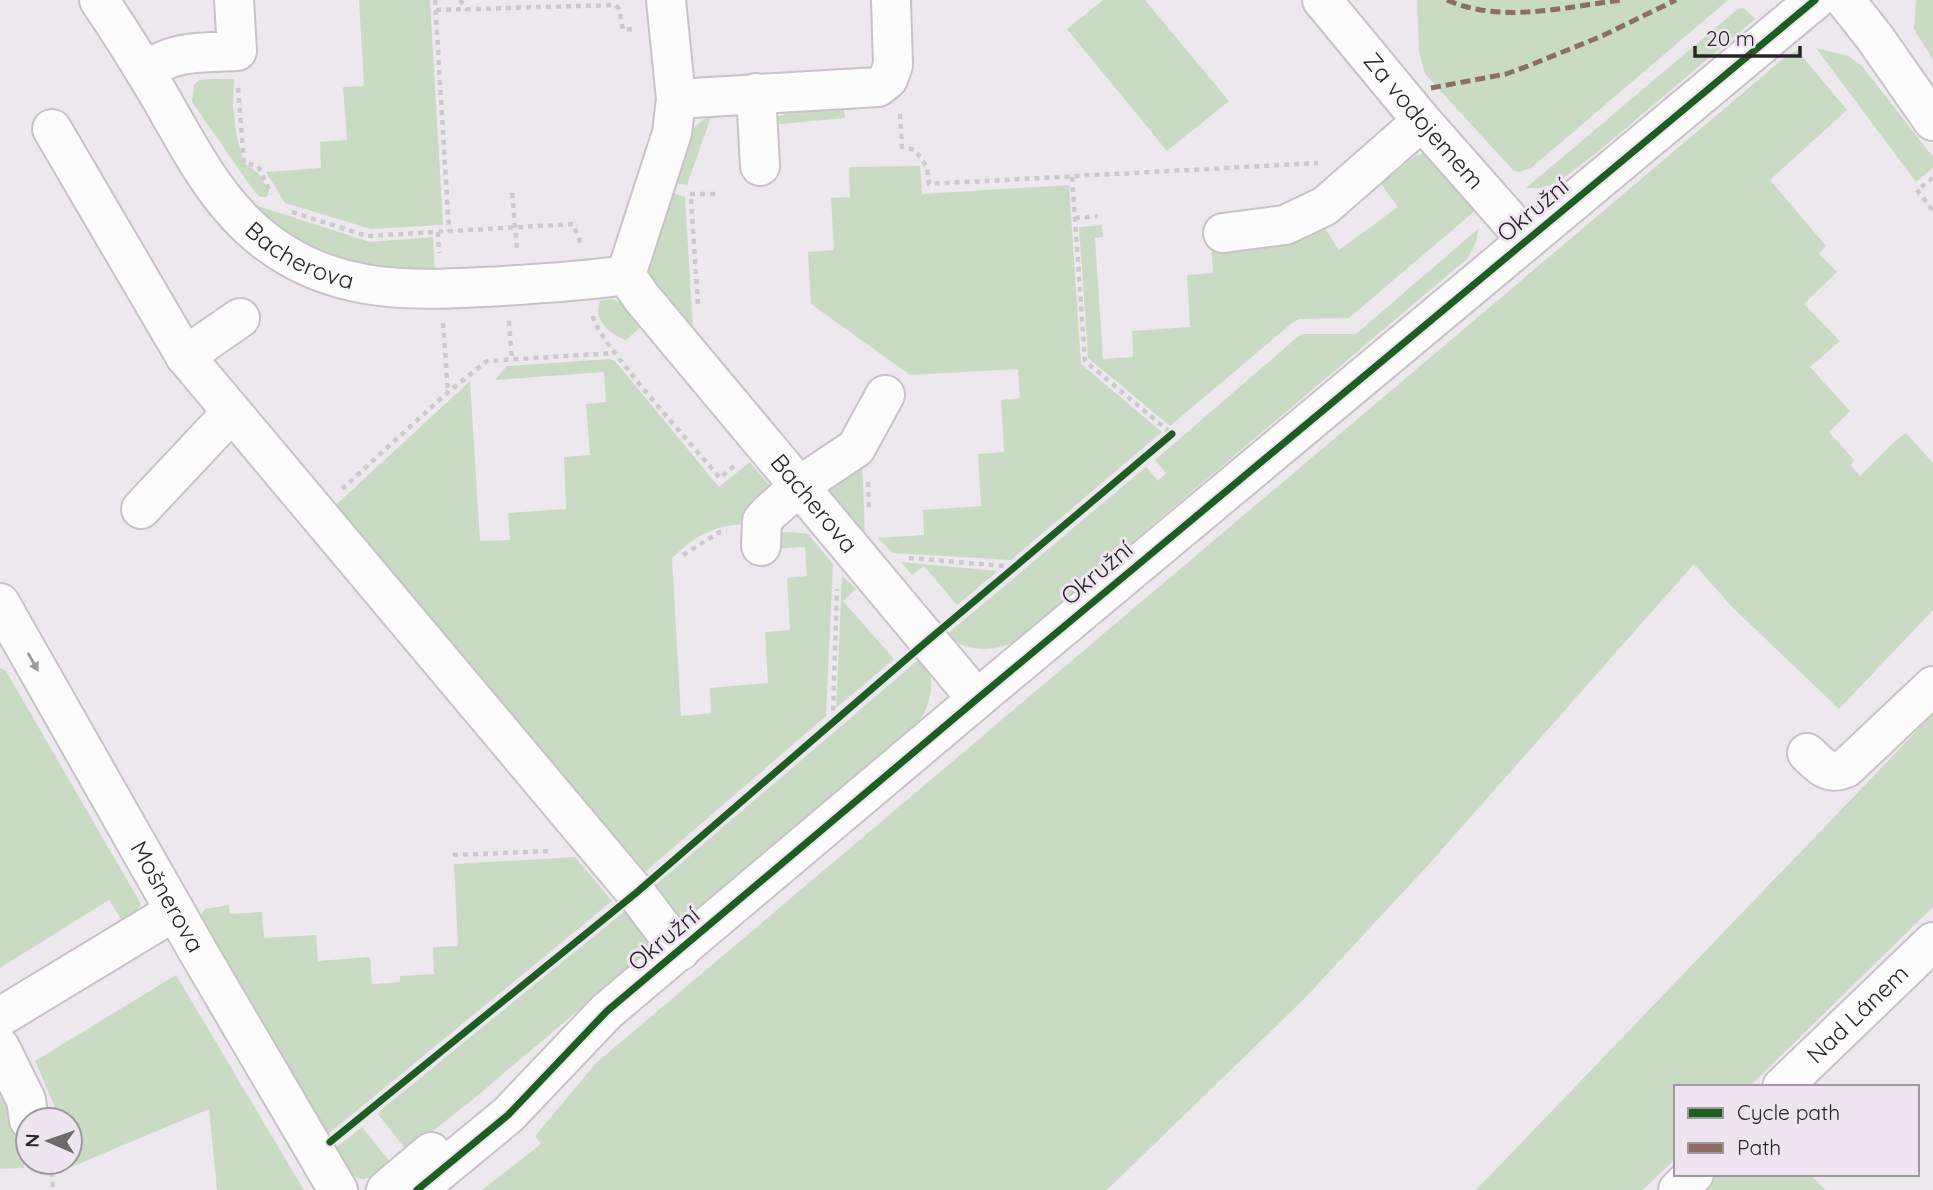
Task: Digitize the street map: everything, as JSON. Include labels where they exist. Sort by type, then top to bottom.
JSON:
[{"type":"street","name":"Bacherova","points":[[99,0],[204,172],[248,226],[286,256],[323,272],[386,288],[426,290],[590,281],[626,275],[642,298],[977,699]]},
{"type":"street","points":[[145,72],[162,60],[182,54],[237,51],[234,0]]},
{"type":"street","points":[[676,99],[878,87],[888,79],[893,65],[891,0]]},
{"type":"street","name":"Za vodojemem","points":[[1322,0],[1422,121],[1527,240]]},
{"type":"street","name":"Okružní","points":[[417,1190],[508,1115],[607,1011],[1815,0]]},
{"type":"street","points":[[1845,0],[1933,121]]},
{"type":"street","points":[[626,275],[672,133],[676,99],[666,14]]},
{"type":"street","points":[[756,93],[760,166]]},
{"type":"street","points":[[1223,233],[1285,225],[1325,206],[1422,121]]},
{"type":"street","points":[[52,129],[185,356],[636,893],[680,951]]},
{"type":"street","points":[[185,356],[240,318]]},
{"type":"street","points":[[761,537],[762,522],[768,513],[799,486],[856,447],[885,395]]},
{"type":"street","points":[[141,509],[232,412]]},
{"type":"street","name":"Mošnerova","points":[[0,603],[338,1190]]},
{"type":"street","points":[[1807,753],[1827,771],[1836,772],[1846,768],[1933,686]]},
{"type":"street","points":[[0,1017],[175,911]]},
{"type":"street","name":"Nad Lánem","points":[[1784,1085],[1933,942]]},
{"type":"street","points":[[386,1190],[607,1011]]},
{"type":"street","points":[[0,1047],[27,1106]]},
{"type":"street","points":[[453,1190],[526,1131],[562,1059]]},
{"type":"street","points":[[1678,1190],[1691,1176]]},
{"type":"path","points":[[435,0],[449,231]]},
{"type":"path","points":[[460,0],[468,10]]},
{"type":"path","points":[[436,10],[615,5],[619,9],[623,30],[666,14]]},
{"type":"path","points":[[238,86],[244,163],[258,166],[272,197]]},
{"type":"path","points":[[878,87],[900,104],[902,147],[915,150],[927,167],[929,184],[1325,163]]},
{"type":"path","points":[[1072,177],[1085,361],[1172,434],[1162,442]]},
{"type":"path","points":[[1933,178],[1917,190],[1933,211]]},
{"type":"path","points":[[513,193],[515,227]]},
{"type":"path","points":[[698,318],[691,194],[718,194]]},
{"type":"path","points":[[290,212],[367,236],[573,224],[585,253]]},
{"type":"path","points":[[1075,218],[1098,216]]},
{"type":"path","points":[[593,311],[593,324],[615,353],[720,478],[739,462]]},
{"type":"path","points":[[443,319],[448,392]]},
{"type":"path","points":[[316,512],[448,392],[487,361],[615,353]]},
{"type":"path","points":[[856,447],[866,457],[870,524]]},
{"type":"path","points":[[683,555],[720,532],[761,537]]},
{"type":"path","points":[[905,557],[1005,566],[1010,571]]},
{"type":"path","points":[[1000,579],[1020,562]]},
{"type":"path","points":[[836,720],[832,712],[838,583]]},
{"type":"path","points":[[826,729],[847,711]]},
{"type":"path","points":[[453,855],[562,850]]},
{"type":"green space","points":[[359,0],[430,0],[443,225],[371,229],[285,203],[266,172],[321,168],[320,142],[347,140],[343,87],[364,86]]},
{"type":"green space","points":[[1103,0],[1145,0],[1229,101],[1167,151],[1067,29]]},
{"type":"green space","points":[[1417,0],[1728,0],[1531,168],[1519,172],[1513,170],[1425,74],[1419,52]]},
{"type":"green space","points":[[1916,0],[1933,0],[1933,60],[1914,29]]},
{"type":"green space","points":[[1744,8],[1755,19],[1600,150],[1557,183],[1541,188],[1526,188],[1738,9]]},
{"type":"green space","points":[[1816,48],[1848,56],[1862,66],[1933,157],[1933,168],[1916,182]]},
{"type":"green space","points":[[1797,50],[1847,110],[1770,180],[1826,246],[1819,254],[1837,272],[1804,304],[1840,341],[1810,367],[1850,411],[1829,432],[1854,460],[1851,465],[1860,476],[1906,433],[1933,463],[1933,610],[1839,709],[1732,607],[1694,564],[1430,863],[1306,997],[1107,1190],[482,1190],[541,1144],[535,1136],[596,1063],[1783,59]]},
{"type":"green space","points":[[234,79],[236,133],[244,163],[259,174],[269,191],[267,197],[260,197],[254,191],[192,102],[194,85],[199,80]]},
{"type":"green space","points":[[844,107],[845,118],[770,125],[775,119],[792,112]]},
{"type":"green space","points":[[711,117],[687,185],[674,183],[685,144],[695,126]]},
{"type":"green space","points":[[1431,155],[1476,210],[1349,318],[1299,319],[1292,323],[1170,426],[1088,358],[1079,227],[1102,225],[1103,237],[1095,238],[1103,359],[1133,357],[1132,331],[1190,327],[1187,275],[1213,273],[1211,242],[1322,224],[1339,250],[1398,207],[1381,184],[1415,156]]},
{"type":"green space","points":[[920,166],[922,194],[1069,185],[1081,364],[1162,432],[1011,560],[893,553],[878,538],[924,535],[923,510],[981,506],[978,454],[1004,452],[1001,400],[1020,398],[1018,369],[910,375],[811,304],[808,252],[834,250],[831,198],[850,197],[849,167]]},
{"type":"green space","points":[[670,192],[685,197],[693,328],[654,290],[649,273],[654,238]]},
{"type":"green space","points":[[252,204],[370,242],[433,237],[435,275],[412,275],[329,258],[277,228]]},
{"type":"green space","points":[[1479,228],[1468,258],[1014,642],[996,648],[979,649],[962,645],[946,635],[1146,467],[1158,481],[1166,473],[1155,460],[1301,334],[1356,334]]},
{"type":"green space","points":[[612,299],[626,306],[644,324],[626,340],[608,330],[601,320],[598,308],[600,301]]},
{"type":"green space","points":[[609,359],[615,361],[719,487],[750,462],[773,490],[749,524],[726,526],[707,532],[672,558],[681,716],[711,713],[710,688],[768,683],[765,632],[790,630],[787,578],[807,576],[805,547],[773,549],[772,533],[808,534],[833,564],[826,716],[645,872],[572,785],[326,514],[470,381],[480,541],[510,540],[508,513],[566,509],[564,457],[590,455],[586,404],[606,402],[604,372],[495,380],[507,366]]},
{"type":"green space","points":[[862,458],[865,536],[827,493],[828,475]]},
{"type":"green space","points":[[901,562],[998,571],[957,605],[924,566],[912,575]]},
{"type":"green space","points":[[842,576],[856,589],[843,601],[894,659],[836,708]]},
{"type":"green space","points":[[924,655],[930,674],[931,692],[921,719],[915,727],[694,914],[681,915],[666,904],[652,888]]},
{"type":"green space","points":[[0,668],[6,671],[141,904],[136,913],[123,922],[109,900],[0,968]]},
{"type":"green space","points":[[1933,714],[1933,907],[1751,1085],[1674,1085],[1674,1160],[1643,1190],[1476,1190]]},
{"type":"green space","points":[[575,857],[612,901],[327,1135],[200,917],[205,909],[229,905],[230,914],[262,912],[264,938],[316,935],[318,961],[370,957],[372,984],[400,982],[400,976],[434,974],[433,947],[458,946],[454,864]]},
{"type":"green space","points":[[631,906],[653,943],[652,948],[471,1101],[407,1151],[378,1114],[381,1110]]},
{"type":"green space","points":[[176,975],[304,1190],[217,1190],[209,1109],[84,1162],[84,1106],[54,1106],[35,1061]]},
{"type":"green space","points":[[0,1083],[15,1106],[14,1168],[0,1169]]},
{"type":"green space","points":[[362,1127],[391,1163],[364,1179],[353,1175],[334,1149]]},
{"type":"green space","points":[[1714,1176],[1812,1176],[1825,1190],[1700,1190]]},
{"type":"marked path","points":[[1447,0],[1489,11],[1511,12],[1533,12],[1621,0]]},
{"type":"marked path","points":[[1431,88],[1506,74],[1602,36],[1676,0]]},
{"type":"cycle path","points":[[417,1190],[508,1115],[607,1011],[1815,0]]},
{"type":"cycle path","points":[[330,1142],[636,893],[1172,434]]}]
